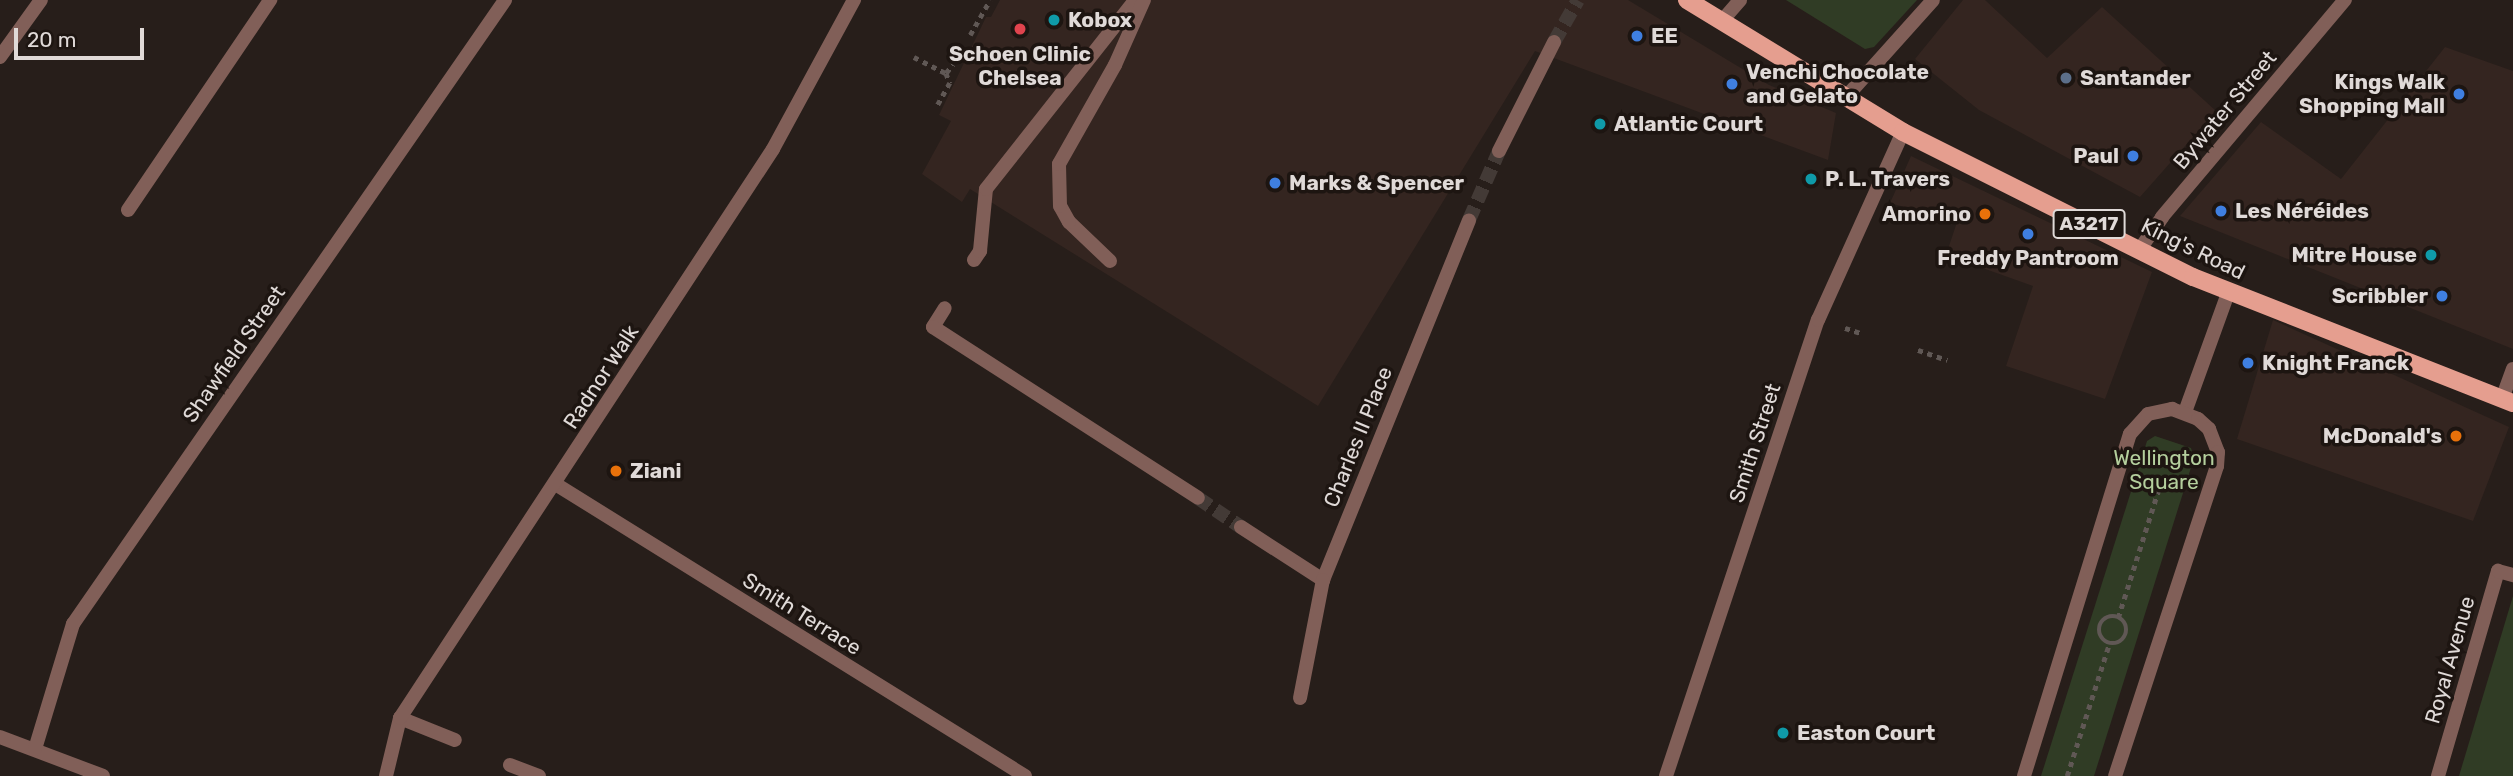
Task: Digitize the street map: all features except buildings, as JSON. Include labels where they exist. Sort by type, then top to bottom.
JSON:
[{"type":"main road","name":"King's Road","points":[[1687,0],[1903,132],[2228,293],[2507,401]]},
{"type":"street","points":[[0,57],[41,0]]},
{"type":"street","points":[[128,209],[270,0]]},
{"type":"street","name":"Shawfield Street","points":[[35,749],[73,624],[505,0]]},
{"type":"street","name":"Radnor Walk","points":[[386,776],[400,718],[557,485],[773,149],[854,0]]},
{"type":"street","points":[[974,260],[980,251],[986,189],[1135,0]]},
{"type":"street","points":[[1110,261],[1078,232],[1060,206],[1059,164],[1115,65],[1144,0]]},
{"type":"street","points":[[1721,22],[1740,0]]},
{"type":"street","points":[[1846,97],[1933,0]]},
{"type":"street","name":"Bywater Street","points":[[2140,249],[2162,217],[2344,0]]},
{"type":"street","points":[[1499,151],[1554,43]]},
{"type":"street","name":"Smith Street","points":[[1666,776],[1818,320],[1903,132]]},
{"type":"street","name":"Charles II Place","points":[[1300,698],[1323,580],[1469,220]]},
{"type":"street","points":[[2185,412],[2228,293]]},
{"type":"street","points":[[944,308],[933,327],[1198,498]]},
{"type":"street","points":[[2507,401],[2513,369]]},
{"type":"street","points":[[2024,776],[2130,433],[2148,414],[2172,409],[2185,412],[2209,429],[2218,452],[2217,466],[2115,776]]},
{"type":"street","name":"Smith Terrace","points":[[557,485],[1026,776]]},
{"type":"street","points":[[1241,527],[1323,580]]},
{"type":"street","name":"Royal Avenue","points":[[2438,776],[2498,570],[2513,575]]},
{"type":"street","points":[[400,718],[454,740]]},
{"type":"street","points":[[0,737],[103,776]]},
{"type":"street","points":[[510,765],[539,776]]},
{"type":"path","points":[[970,35],[990,0]]},
{"type":"path","points":[[914,57],[946,73],[950,83],[938,104]]},
{"type":"path","points":[[946,73],[953,64]]},
{"type":"path","points":[[1918,350],[1947,360]]},
{"type":"path","points":[[2118,618],[2161,482]]},
{"type":"path","points":[[2067,776],[2109,643],[2126,635],[2126,625],[2118,618],[2107,618],[2101,624],[2101,636],[2109,643]]},
{"type":"shaded area","name":"Marks & Spencer","points":[[1000,0],[1628,0],[1769,85],[1836,113],[1828,160],[1535,51],[1318,406],[970,189],[962,202],[922,174],[951,121],[939,115],[986,17],[991,17]]},
{"type":"shaded area","points":[[1963,0],[1985,0],[2047,58],[2102,7],[2216,111],[2140,197],[1979,110],[1915,59]]},
{"type":"shaded area","points":[[2445,47],[2513,71],[2513,349],[2180,216],[2261,122],[2341,179]]},
{"type":"shaded area","points":[[1911,156],[2152,272],[2105,399],[2006,366],[2033,286],[1946,255],[1957,222],[1890,203]]},
{"type":"shaded area","points":[[2273,320],[2509,427],[2473,521],[2237,439]]},
{"type":"green space","points":[[1786,0],[1917,0],[1874,47],[1865,49]]},
{"type":"green space","name":"Wellington Square","points":[[2155,436],[2191,448],[2194,458],[2094,776],[2041,776],[2147,441]]},
{"type":"green space","points":[[2513,596],[2513,776],[2459,776]]},
{"type":"tunnel","points":[[1554,42],[1578,0]]},
{"type":"tunnel","points":[[1469,220],[1499,151]]},
{"type":"tunnel","points":[[1198,498],[1241,527]]},
{"type":"place","name":"Kobox","points":[[1054,20]]},
{"type":"place","name":"Schoen Clinic Chelsea","points":[[1020,29]]},
{"type":"place","name":"EE","points":[[1637,36]]},
{"type":"place","name":"Santander","points":[[2066,78]]},
{"type":"place","name":"Venchi Chocolate and Gelato","points":[[1732,84]]},
{"type":"place","name":"Kings Walk Shopping Mall","points":[[2459,94]]},
{"type":"place","name":"Atlantic Court","points":[[1600,124]]},
{"type":"place","name":"Paul","points":[[2133,156]]},
{"type":"place","name":"P. L. Travers","points":[[1811,179]]},
{"type":"place","name":"Marks & Spencer","points":[[1275,183]]},
{"type":"place","name":"Les Néréides","points":[[2221,211]]},
{"type":"place","name":"Amorino","points":[[1985,214]]},
{"type":"place","name":"Freddy Pantroom","points":[[2028,234]]},
{"type":"place","name":"Mitre House","points":[[2431,255]]},
{"type":"place","name":"Scribbler","points":[[2442,296]]},
{"type":"place","name":"Knight Franck","points":[[2248,363]]},
{"type":"place","name":"McDonald's","points":[[2456,436]]},
{"type":"place","name":"Ziani","points":[[616,471]]},
{"type":"place","name":"Easton Court","points":[[1783,733]]}]
